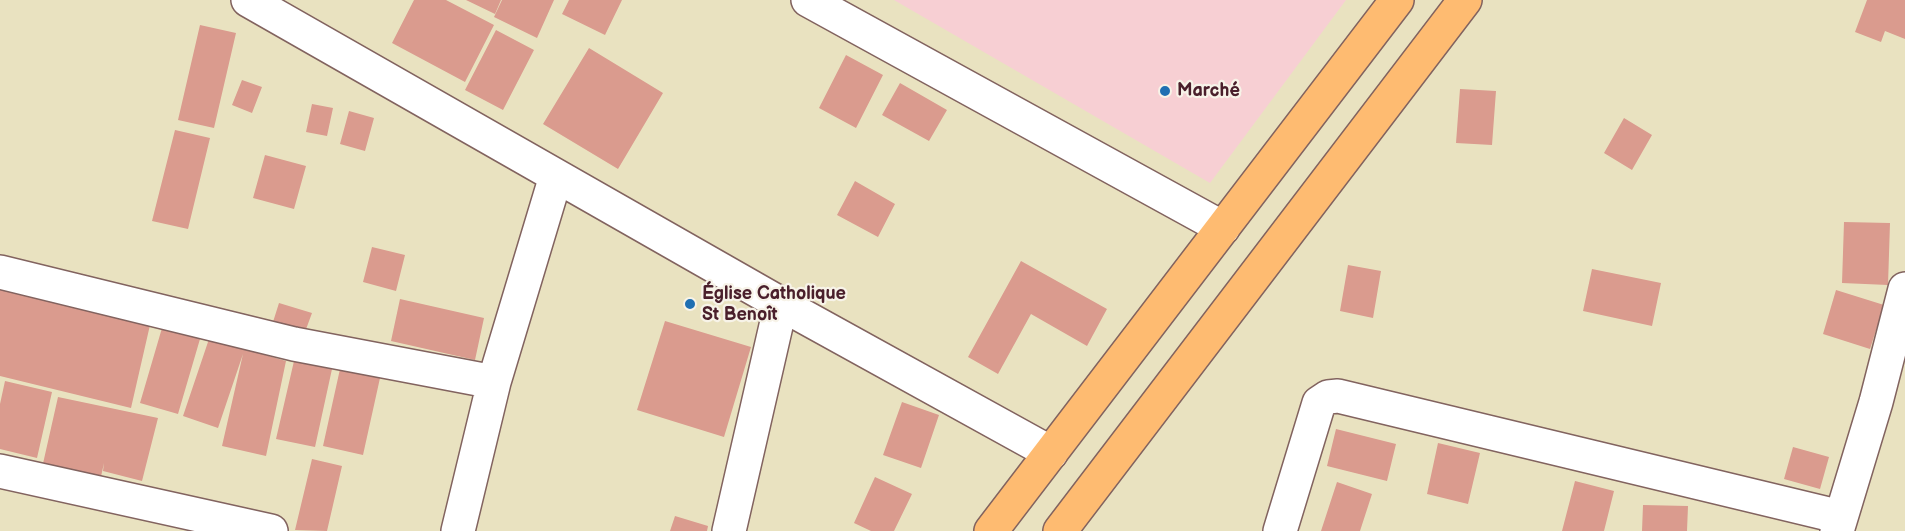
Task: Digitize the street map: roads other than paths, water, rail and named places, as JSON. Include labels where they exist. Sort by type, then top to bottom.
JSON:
[{"type":"main road","points":[[991,531],[1397,0]]},
{"type":"main road","points":[[1060,531],[1465,0]]},
{"type":"street","points":[[252,0],[781,304],[1051,453]]},
{"type":"street","points":[[828,5],[1223,228]]},
{"type":"street","points":[[458,531],[494,382],[556,176]]},
{"type":"street","points":[[0,272],[294,344],[494,382]]},
{"type":"street","points":[[1280,531],[1319,403],[1328,397],[1338,396],[1839,524],[1891,401],[1905,289]]},
{"type":"street","points":[[729,531],[781,304]]},
{"type":"street","points":[[0,471],[271,531]]},
{"type":"place","name":"Marché","points":[[1165,91]]},
{"type":"place","name":"Église Catholique St Benoît","points":[[690,304]]}]
